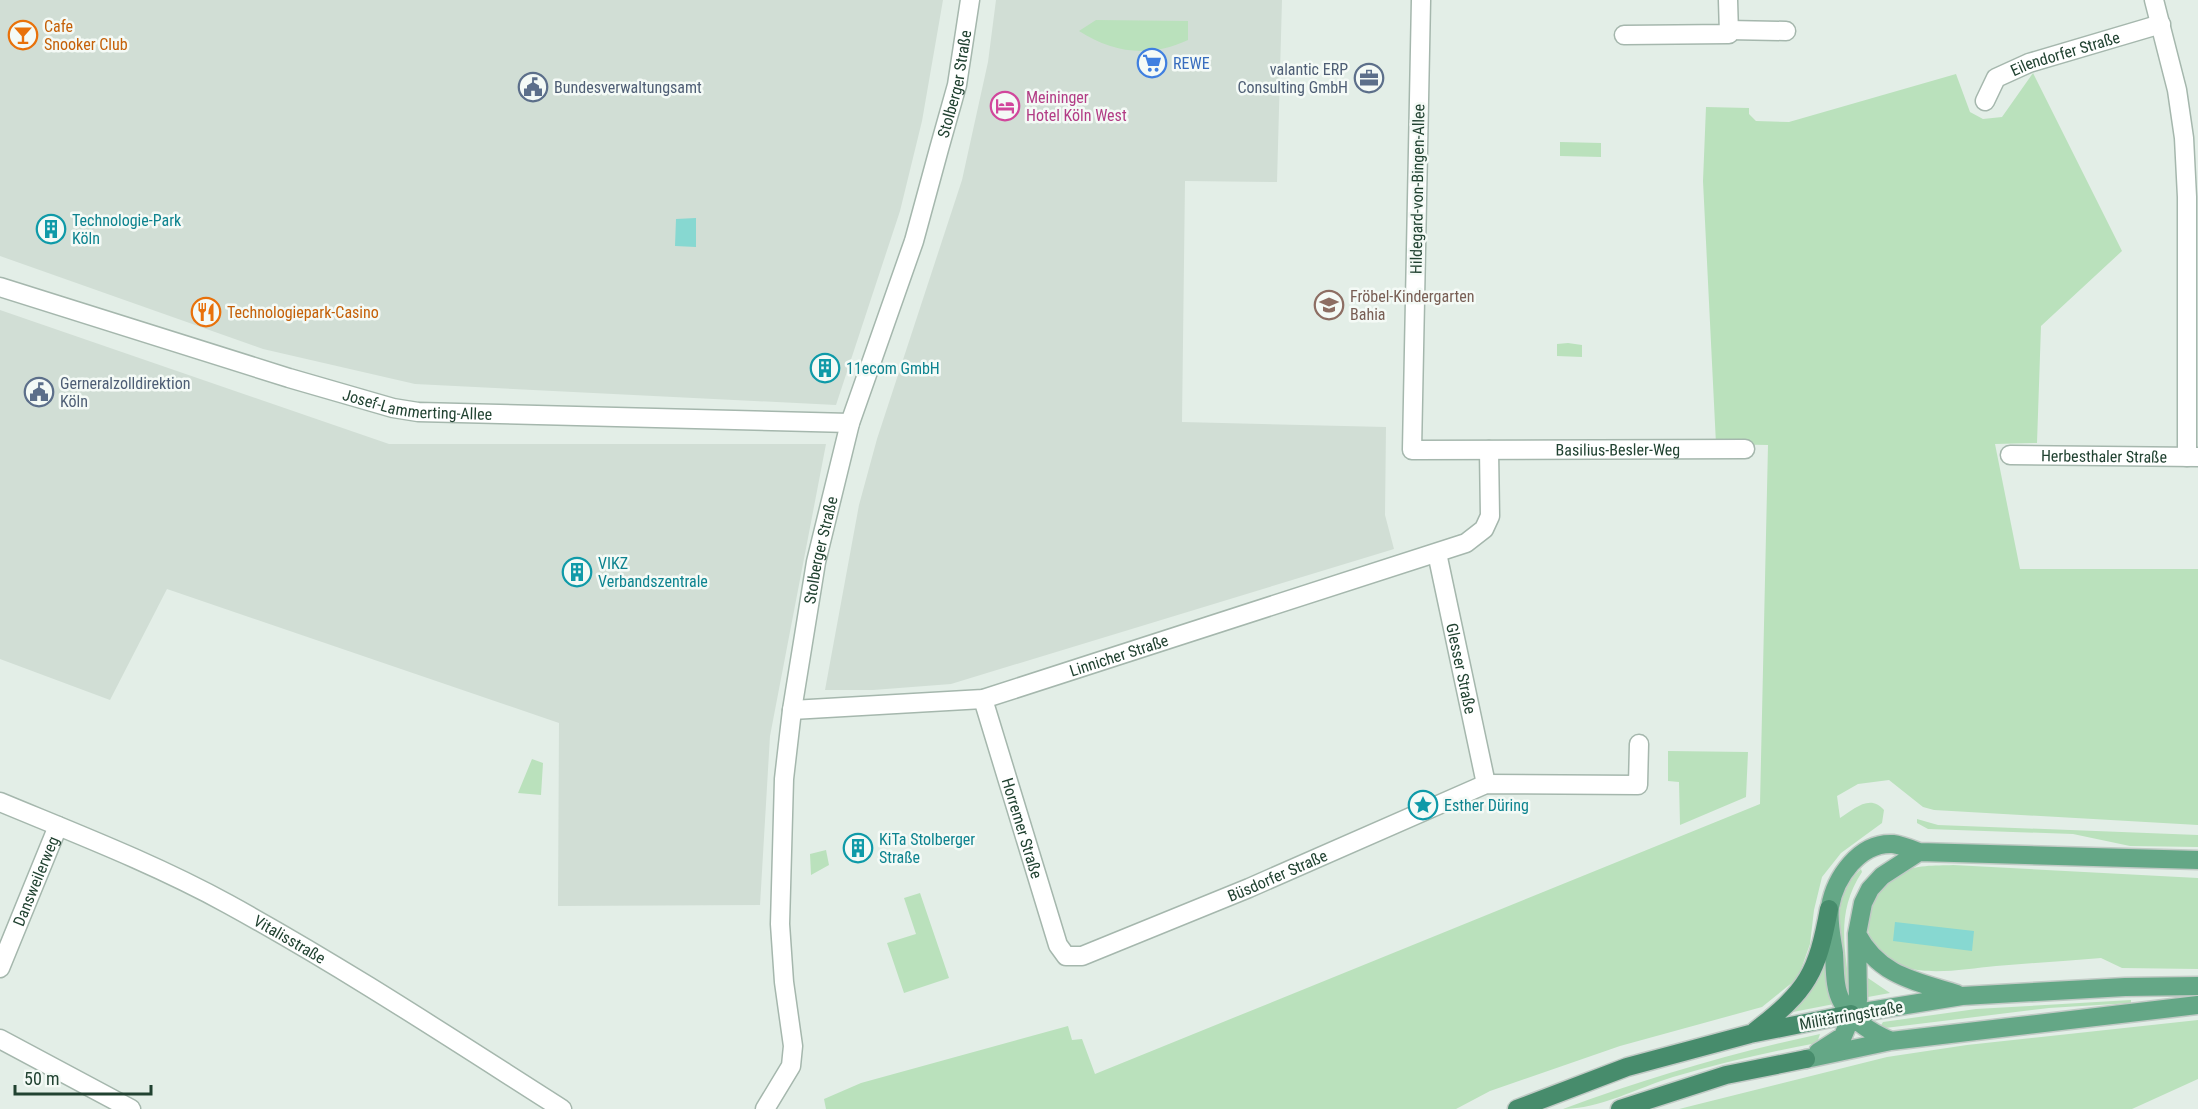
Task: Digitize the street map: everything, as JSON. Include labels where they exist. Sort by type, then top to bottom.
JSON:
[{"type":"highway","points":[[1750,1034],[1774,1016],[1811,975],[1822,947],[1829,909]]},
{"type":"highway","name":"Militärringstraße","points":[[1517,1109],[1627,1067],[1750,1034],[1851,1014]]},
{"type":"highway","name":"Militärringstraße","points":[[1620,1109],[1725,1074],[1806,1059]]},
{"type":"main road","points":[[1891,1041],[1877,1035],[1851,1014],[1839,995],[1829,909],[1835,888],[1847,867],[1862,853],[1892,844],[1919,852],[2198,860]]},
{"type":"main road","points":[[1806,1059],[1843,1036],[1858,991],[1857,934],[1863,903],[1870,889],[1882,876],[1919,852]]},
{"type":"main road","points":[[1857,934],[1869,955],[1882,966],[1904,978],[1962,996]]},
{"type":"main road","name":"Militärringstraße","points":[[1851,1014],[1962,996],[2125,987],[2198,986]]},
{"type":"main road","name":"Militärringstraße","points":[[1806,1059],[1891,1041],[2198,1005]]},
{"type":"street","name":"Stolberger Straße","points":[[765,1109],[791,1066],[793,1046],[784,982],[780,924],[784,779],[792,710],[823,527],[850,423],[914,241],[957,85],[970,0]]},
{"type":"street","name":"Hildegard-von-Bingen-Allee","points":[[1412,450],[1421,0]]},
{"type":"street","points":[[1624,35],[1729,34],[1728,0]]},
{"type":"street","points":[[2154,0],[2177,90],[2184,138],[2192,457]]},
{"type":"street","name":"Eilendorfer Straße","points":[[1985,101],[1996,78],[2020,67],[2161,24]]},
{"type":"street","points":[[1728,30],[1786,32]]},
{"type":"street","name":"Josef-Lammerting-Allee","points":[[0,287],[289,378],[393,408],[418,412],[850,423]]},
{"type":"street","name":"Basilius-Besler-Weg","points":[[1412,450],[1745,449]]},
{"type":"street","points":[[1437,553],[1466,543],[1484,530],[1490,516],[1489,450]]},
{"type":"street","name":"Herbesthaler Straße","points":[[2010,455],[2192,457]]},
{"type":"street","name":"Linnicher Straße","points":[[792,710],[983,699],[1437,553]]},
{"type":"street","name":"Glesser Straße","points":[[1437,553],[1486,784]]},
{"type":"street","name":"Horremer Straße","points":[[983,699],[1058,945],[1066,956]]},
{"type":"street","points":[[1486,784],[1620,780],[1638,784],[1639,744]]},
{"type":"street","name":"Büsdorfer Straße","points":[[1066,956],[1082,956],[1250,888],[1486,784]]},
{"type":"street","name":"Vitalisstraße","points":[[0,802],[149,864],[228,904],[393,1001],[562,1109]]},
{"type":"street","name":"Dansweilerweg","points":[[0,968],[58,826]]},
{"type":"street","points":[[0,1040],[131,1109]]},
{"type":"shaded area","points":[[0,0],[943,0],[922,121],[900,211],[836,405],[415,384],[263,349],[0,256]]},
{"type":"shaded area","points":[[996,0],[1282,0],[1277,182],[1185,181],[1182,422],[1386,427],[1385,515],[1394,549],[951,684],[873,690],[825,690],[859,505],[877,439],[962,180],[988,62]]},
{"type":"shaded area","points":[[0,310],[389,444],[826,444],[770,736],[760,905],[558,906],[559,723],[167,589],[110,700],[0,659]]},
{"type":"green space","points":[[1096,20],[1188,21],[1188,40],[1174,46],[1146,51],[1118,48],[1079,31]]},
{"type":"green space","points":[[2033,73],[2122,251],[2041,326],[2037,443],[1995,444],[2020,569],[2198,569],[2198,825],[1934,810],[1923,807],[1889,780],[1858,784],[1837,796],[1840,818],[1856,807],[1873,803],[1884,810],[1882,823],[1841,853],[1822,877],[1814,910],[1810,944],[1798,978],[1762,1007],[1620,1046],[1490,1091],[1456,1109],[826,1109],[824,1099],[861,1083],[1068,1026],[1072,1040],[1082,1039],[1095,1074],[1760,804],[1768,445],[1716,444],[1703,181],[1706,107],[1749,108],[1749,114],[1756,121],[1789,122],[1956,74],[1970,112],[1983,119],[2002,117]]},
{"type":"green space","points":[[1560,142],[1601,143],[1601,157],[1560,156]]},
{"type":"green space","points":[[1557,344],[1582,345],[1582,357],[1557,356]]},
{"type":"green space","points":[[1668,751],[1748,752],[1746,797],[1680,825],[1679,782],[1668,781]]},
{"type":"green space","points":[[532,759],[543,763],[541,795],[518,793]]},
{"type":"green space","points":[[1917,819],[1938,825],[2198,835],[2198,847],[2130,846],[2073,834],[1928,829],[1917,823]]},
{"type":"green space","points":[[826,850],[829,865],[811,875],[810,854]]},
{"type":"green space","points":[[1953,865],[2198,878],[2198,969],[2122,968],[2101,958],[1923,971],[1900,966],[1885,958],[1875,948],[1869,936],[1868,922],[1877,895],[1887,884],[1905,871],[1925,866]]},
{"type":"green space","points":[[1861,869],[1862,872],[1853,888],[1845,918],[1845,949],[1851,1000],[1847,1000],[1840,949],[1839,914],[1850,882]]},
{"type":"green space","points":[[920,893],[949,978],[904,993],[887,943],[916,934],[904,898]]},
{"type":"green space","points":[[1828,956],[1834,1004],[1793,1012],[1814,986]]},
{"type":"green space","points":[[1865,976],[1890,993],[1868,997]]},
{"type":"green space","points":[[2131,1000],[2131,1003],[2049,1008],[1880,1027],[1883,1022],[1976,1009]]},
{"type":"green space","points":[[2198,1020],[2198,1079],[2132,1109],[1679,1109],[1887,1057],[1967,1045]]},
{"type":"green space","points":[[1820,1034],[1817,1043],[1708,1067],[1605,1102],[1563,1109],[1690,1067]]},
{"type":"water","points":[[696,218],[696,247],[675,246],[676,219]]},
{"type":"water","points":[[1895,922],[1974,931],[1972,951],[1893,941]]},
{"type":"place","name":"Cafe Snooker Club","points":[[23,35]]},
{"type":"place","name":"REWE","points":[[1152,63]]},
{"type":"place","name":"valantic ERP Consulting GmbH","points":[[1369,78]]},
{"type":"place","name":"Bundesverwaltungsamt","points":[[533,87]]},
{"type":"place","name":"Meininger Hotel Köln West","points":[[1005,106]]},
{"type":"place","name":"Technologie-Park Köln","points":[[51,229]]},
{"type":"place","name":"Fröbel-Kindergarten Bahia","points":[[1329,305]]},
{"type":"place","name":"Technologiepark-Casino","points":[[206,312]]},
{"type":"place","name":"11ecom GmbH","points":[[825,368]]},
{"type":"place","name":"Gerneralzolldirektion Köln","points":[[39,392]]},
{"type":"place","name":"VIKZ Verbandszentrale","points":[[577,572]]},
{"type":"place","name":"Esther Düring","points":[[1423,805]]},
{"type":"place","name":"KiTa Stolberger Straße","points":[[858,848]]}]
